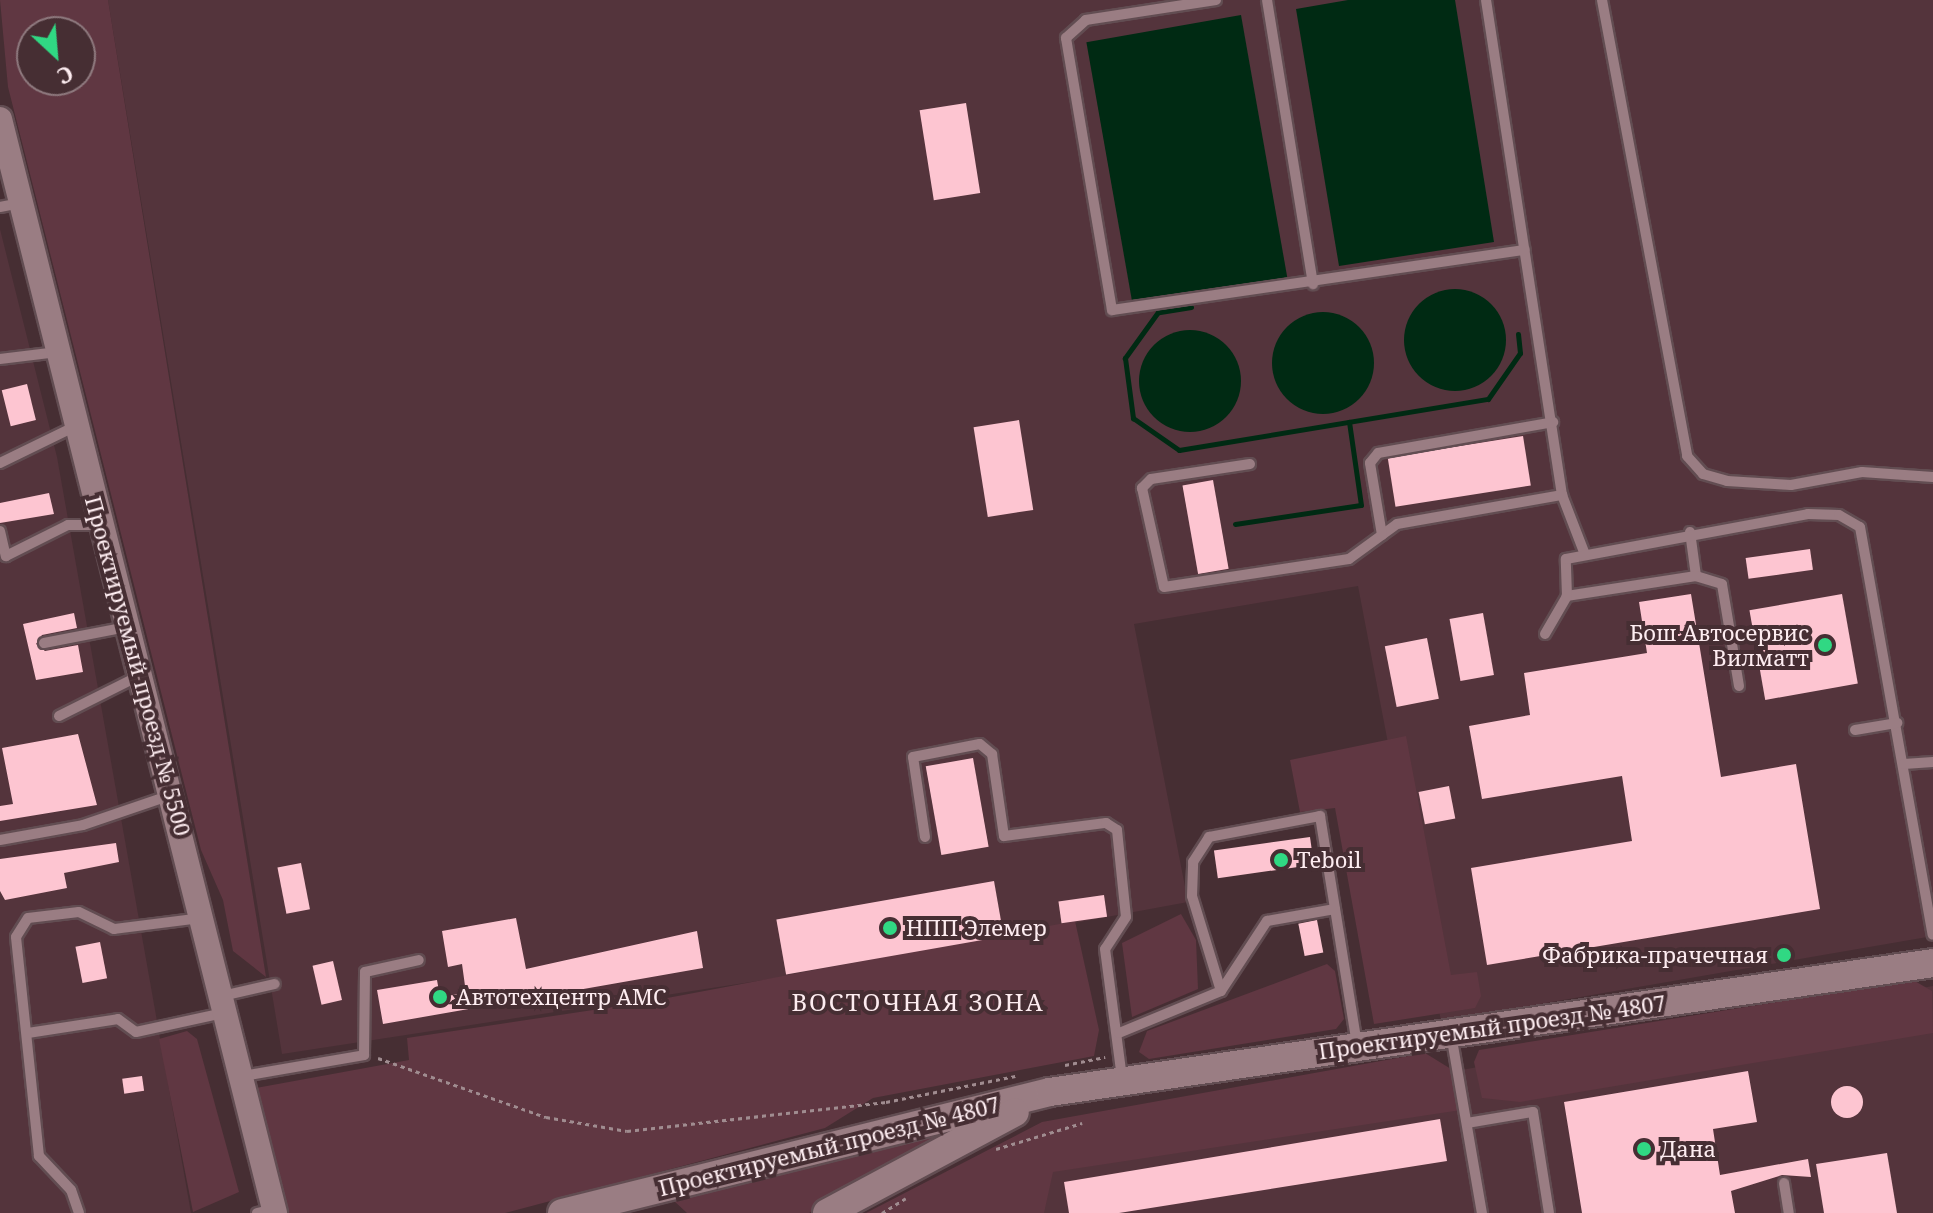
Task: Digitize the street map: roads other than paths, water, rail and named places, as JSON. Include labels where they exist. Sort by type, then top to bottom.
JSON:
[{"type":"main road","name":"Проектируемый проезд № 4807","points":[[562,1213],[1054,1080],[1121,1068],[1357,1047],[1933,963]]},
{"type":"main road","name":"Проектируемый проезд № 4807","points":[[827,1213],[1054,1080]]},
{"type":"main road","points":[[603,1201],[648,1213]]},
{"type":"street","name":"Проектируемый проезд № 5500","points":[[0,119],[11,196],[58,352],[243,1076],[268,1212]]},
{"type":"lane","points":[[1216,0],[1086,20],[1066,38],[1112,310],[1313,284],[1525,250]]},
{"type":"lane","points":[[1267,0],[1313,284]]},
{"type":"lane","points":[[1486,0],[1562,495],[1584,552]]},
{"type":"lane","points":[[1602,0],[1687,456],[1703,474],[1727,481],[1791,485],[1862,472],[1933,477]]},
{"type":"lane","points":[[0,359],[58,352]]},
{"type":"lane","points":[[1382,535],[1370,463],[1378,453],[1553,422]]},
{"type":"lane","points":[[0,463],[76,426]]},
{"type":"lane","points":[[1250,464],[1151,479],[1142,488],[1164,587],[1349,559],[1397,524],[1562,495]]},
{"type":"lane","points":[[1545,634],[1567,596],[1566,559],[1584,552],[1808,514],[1839,515],[1860,527],[1933,935]]},
{"type":"lane","points":[[0,531],[6,556],[68,525],[102,525]]},
{"type":"lane","points":[[1690,532],[1696,576]]},
{"type":"lane","points":[[1567,596],[1696,576],[1722,584],[1739,686]]},
{"type":"lane","points":[[44,643],[127,627]]},
{"type":"lane","points":[[59,716],[141,675]]},
{"type":"lane","points":[[1855,730],[1897,723]]},
{"type":"lane","points":[[925,837],[913,757],[980,744],[992,754],[1004,836],[1106,823],[1117,830],[1126,917],[1105,949],[1119,1033],[1121,1068]]},
{"type":"lane","points":[[1904,764],[1933,762]]},
{"type":"lane","points":[[0,840],[83,825],[173,794]]},
{"type":"lane","points":[[1221,991],[1192,896],[1193,862],[1209,837],[1320,816],[1357,1047]]},
{"type":"lane","points":[[1119,1033],[1221,991],[1267,921],[1335,909]]},
{"type":"lane","points":[[79,1213],[71,1190],[39,1156],[16,937],[28,918],[79,912],[114,929],[203,917]]},
{"type":"lane","points":[[243,1076],[364,1055],[365,972],[419,960]]},
{"type":"lane","points":[[28,1033],[118,1019],[136,1032],[275,984]]},
{"type":"lane","points":[[1451,1033],[1482,1213]]},
{"type":"lane","points":[[1467,1123],[1533,1112],[1549,1213]]},
{"type":"lane","points":[[1784,1183],[1789,1213]]},
{"type":"waterway","points":[[1191,307],[1158,312],[1125,358],[1133,418],[1179,450],[1488,399],[1520,353],[1518,334]]},
{"type":"waterway","points":[[1235,524],[1361,505],[1349,422]]},
{"type":"place","name":"Бош Автосервис Вилматт","points":[[1825,645]]},
{"type":"place","name":"Teboil","points":[[1281,860]]},
{"type":"place","name":"НПП Элемер","points":[[890,928]]},
{"type":"place","name":"Фабрика-прачечная","points":[[1784,955]]},
{"type":"place","name":"Автотехцентр АМС","points":[[440,997]]},
{"type":"place","name":"Дана","points":[[1644,1149]]},
{"type":"district","name":"ВОСТОЧНАЯ ЗОНА","points":[[918,1002]]}]
